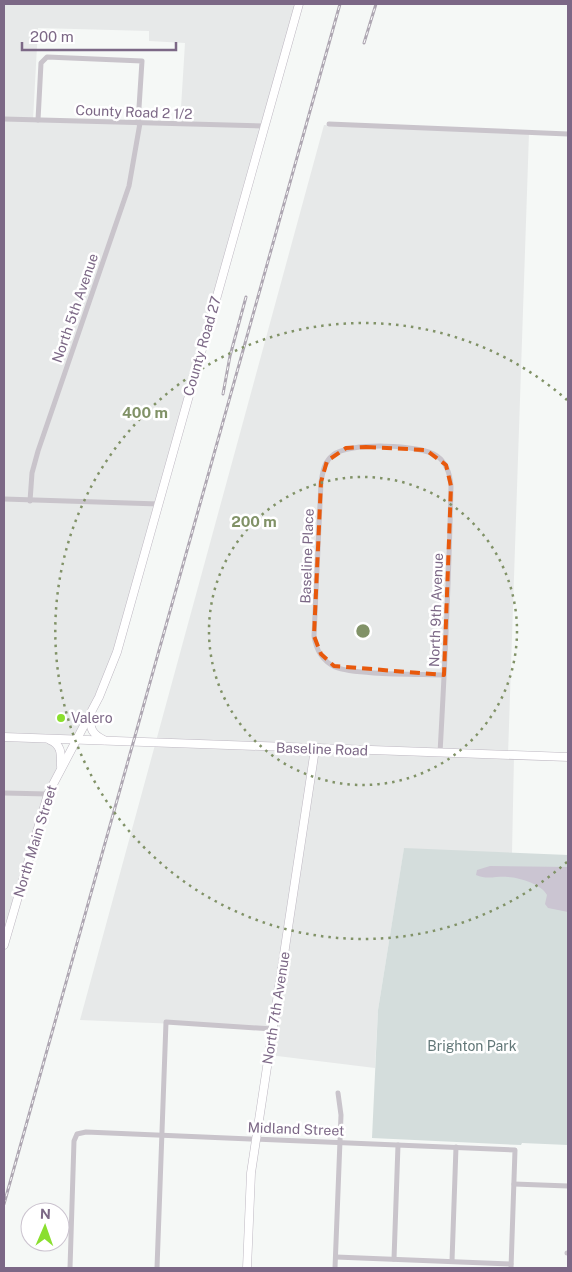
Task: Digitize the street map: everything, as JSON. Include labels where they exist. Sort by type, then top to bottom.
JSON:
[{"type":"street","name":"County Road 27","points":[[76,740],[108,678],[117,652],[299,4]]},
{"type":"street","name":"North 5th Avenue","points":[[30,501],[32,472],[38,451],[129,186],[139,122],[141,60],[47,57],[41,63],[38,120]]},
{"type":"street","name":"County Road 2 1/2","points":[[4,119],[264,126]]},
{"type":"street","points":[[329,124],[568,134]]},
{"type":"street","name":"Baseline Place","points":[[444,675],[341,669],[323,658],[318,650],[314,636],[321,482],[327,461],[346,448],[408,448],[432,453],[439,457],[448,468]]},
{"type":"street","name":"North 9th Avenue","points":[[440,753],[451,486],[448,468]]},
{"type":"street","points":[[4,499],[158,504]]},
{"type":"street","points":[[90,715],[90,727],[93,733],[106,741]]},
{"type":"street","name":"Baseline Road","points":[[4,737],[568,757]]},
{"type":"street","points":[[48,739],[56,743],[61,752],[61,766]]},
{"type":"street","name":"North Main Street","points":[[4,945],[48,794],[76,740]]},
{"type":"street","name":"North 7th Avenue","points":[[247,1268],[250,1184],[315,749]]},
{"type":"street","points":[[4,793],[48,794]]},
{"type":"street","points":[[157,1268],[166,1022],[273,1028]]},
{"type":"street","points":[[335,1268],[341,1105],[338,1093]]},
{"type":"street","name":"Midland Street","points":[[70,1268],[74,1141],[77,1134],[86,1132],[515,1150],[514,1184]]},
{"type":"street","points":[[394,1259],[398,1145]]},
{"type":"street","points":[[452,1262],[456,1147]]},
{"type":"street","points":[[336,1256],[511,1266],[514,1184],[568,1186]]},
{"type":"highlighted area","points":[[366,447],[426,450],[446,465],[451,486],[444,675],[334,666],[321,654],[314,636],[321,482],[327,461],[346,448]]},
{"type":"shaded area","points":[[4,4],[299,4],[117,652],[76,740],[56,743],[61,766],[52,783],[4,945]],"holes":[[[38,28],[149,31],[149,41],[185,43],[180,124],[33,120]]]},
{"type":"shaded area","points":[[324,125],[529,133],[508,755],[514,756],[512,853],[404,849],[378,1010],[375,1068],[269,1055],[273,1028],[80,1020]]},
{"type":"shaded area","points":[[490,866],[568,867],[568,912],[548,908],[545,904],[547,895],[530,882],[513,878],[488,878],[476,875],[477,870]]},
{"type":"green space","name":"Brighton Park","points":[[404,848],[568,855],[568,1145],[522,1143],[521,1145],[372,1138],[378,1010]]},
{"type":"railway","points":[[4,1204],[340,4]]},
{"type":"railway","points":[[364,43],[376,4]]},
{"type":"railway","points":[[223,394],[230,356],[246,297]]},
{"type":"place","name":"Valero","points":[[61,718]]}]
